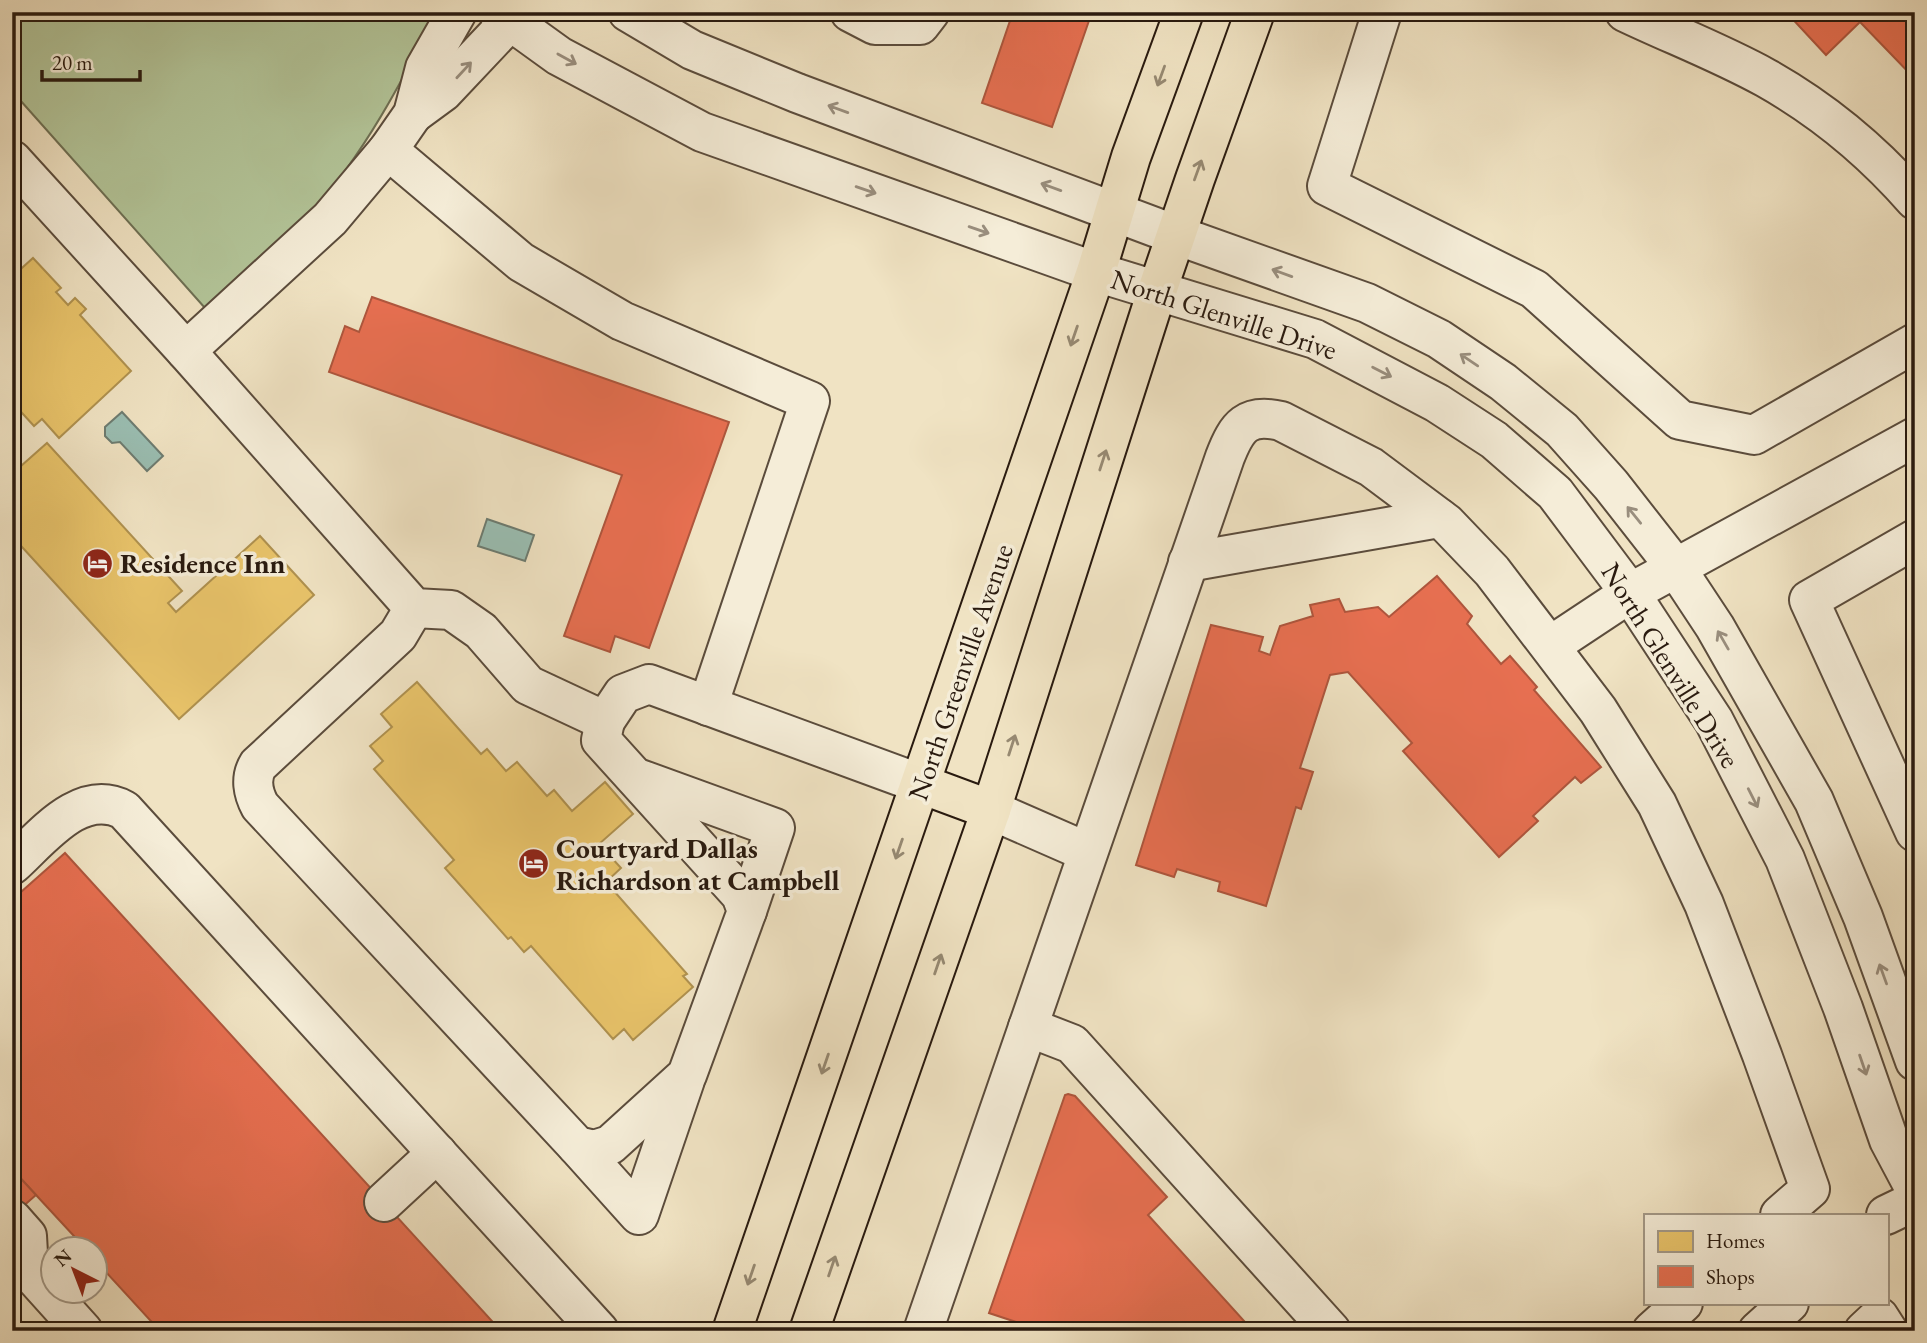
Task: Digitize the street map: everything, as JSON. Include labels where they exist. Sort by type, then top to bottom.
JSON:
[{"type":"main road","name":"North Greenville Avenue","points":[[732,1331],[1096,272],[1131,158],[1184,12]]},
{"type":"main road","points":[[809,1331],[991,810],[1157,291],[1255,12]]},
{"type":"main road","points":[[921,784],[991,810]]},
{"type":"street","points":[[186,351],[330,219],[388,150],[413,114],[425,68],[457,12]]},
{"type":"street","name":"North Glenville Drive","points":[[628,12],[692,50],[797,93],[1176,235],[1367,303],[1439,339],[1492,375],[1562,430],[1611,485],[1676,568],[1715,627],[1814,801],[1863,917],[1915,1061]]},
{"type":"street","points":[[850,12],[875,25],[920,25],[930,12]]},
{"type":"street","points":[[1382,12],[1327,186],[1534,289],[1680,420],[1754,435],[1915,343]]},
{"type":"street","points":[[1625,12],[1766,78],[1835,125],[1915,200]]},
{"type":"street","points":[[413,114],[443,93],[507,15]]},
{"type":"street","name":"North Glenville Drive","points":[[507,15],[559,55],[702,132],[1096,272],[1315,339],[1437,402],[1494,440],[1555,493],[1630,593],[1714,721],[1785,859],[1843,1008],[1889,1140],[1915,1189]]},
{"type":"street","points":[[388,150],[521,262],[622,320],[810,401],[708,706]]},
{"type":"street","points":[[12,160],[414,608],[451,610],[481,631],[528,685],[605,721]]},
{"type":"street","points":[[923,1331],[1233,436],[1247,421],[1265,417],[1282,421],[1371,467],[1439,518],[1492,571],[1598,710],[1657,804],[1704,904],[1762,1055],[1810,1189],[1781,1214]]},
{"type":"street","points":[[1549,646],[1630,593],[1915,437]]},
{"type":"street","points":[[1188,562],[1439,518]]},
{"type":"street","points":[[1915,539],[1809,600],[1915,832]]},
{"type":"street","points":[[414,608],[398,635],[258,765],[253,776],[256,798],[260,806],[639,1215],[775,828],[635,777]]},
{"type":"street","points":[[747,911],[741,895],[601,740],[605,721],[623,694],[649,684],[921,784]]},
{"type":"street","points":[[12,865],[70,813],[87,805],[114,806],[124,810],[599,1331]]},
{"type":"street","points":[[991,810],[1087,852]]},
{"type":"street","points":[[1028,1027],[1072,1044],[1331,1331]]},
{"type":"street","points":[[577,1146],[594,1150],[610,1145],[687,1075]]},
{"type":"street","points":[[384,1202],[437,1153]]},
{"type":"street","points":[[1888,1214],[1915,1201]]},
{"type":"street","points":[[12,1219],[27,1236],[29,1271],[70,1323]]},
{"type":"street","points":[[1652,1331],[1682,1304]]},
{"type":"street","points":[[1758,1331],[1788,1304]]},
{"type":"street","points":[[1864,1331],[1880,1317],[1888,1331]]},
{"type":"green space","points":[[12,12],[437,12],[381,116],[330,190],[286,236],[205,308],[12,91]]},
{"type":"water","points":[[122,412],[163,456],[147,471],[120,442],[112,443],[105,436],[105,427]]},
{"type":"water","points":[[487,519],[534,535],[525,561],[478,546]]},
{"type":"building: Homes","points":[[33,258],[61,288],[56,292],[68,305],[75,298],[86,309],[80,315],[131,371],[59,438],[42,419],[34,426],[12,402],[12,277]]},
{"type":"building: Homes","name":"Residence Inn","points":[[47,443],[182,591],[168,603],[176,612],[260,536],[314,595],[179,719],[12,536],[12,474]]},
{"type":"building: Homes","name":"Courtyard Dallas Richardson at Campbell","points":[[417,682],[481,754],[487,749],[506,771],[517,762],[547,796],[554,790],[572,811],[605,782],[633,814],[599,844],[621,868],[606,882],[687,974],[683,976],[693,987],[633,1040],[624,1029],[613,1039],[531,946],[524,952],[511,937],[508,939],[445,868],[454,860],[374,769],[383,761],[370,746],[392,727],[381,714]]},
{"type":"building: Shops","points":[[1013,12],[1092,12],[1052,127],[982,103]]},
{"type":"building: Shops","points":[[1786,12],[1915,12],[1915,79],[1860,22],[1826,55]]},
{"type":"building: Shops","points":[[372,297],[729,422],[649,648],[615,636],[610,652],[564,636],[622,475],[329,372],[345,326],[359,332]]},
{"type":"building: Shops","points":[[1437,576],[1472,616],[1467,624],[1501,664],[1510,656],[1537,687],[1534,690],[1601,767],[1581,783],[1575,777],[1533,816],[1538,821],[1499,857],[1403,751],[1412,743],[1348,672],[1330,675],[1300,768],[1313,772],[1301,809],[1296,807],[1266,906],[1218,891],[1220,882],[1177,869],[1174,877],[1136,865],[1211,625],[1263,637],[1259,651],[1270,655],[1280,626],[1313,616],[1310,605],[1339,599],[1345,612],[1378,607],[1389,617]]},
{"type":"building: Shops","points":[[65,853],[501,1331],[160,1331],[108,1274],[108,1234],[72,1234],[12,1169],[12,900]]},
{"type":"building: Shops","points":[[1065,1095],[1075,1096],[1167,1197],[1148,1215],[1245,1322],[1243,1331],[1023,1331],[1025,1325],[989,1313]]},
{"type":"building: Shops","points":[[12,1169],[36,1195],[12,1216]]},
{"type":"place","name":"Residence Inn","points":[[97,563]]},
{"type":"place","name":"Courtyard Dallas Richardson at Campbell","points":[[533,864]]}]
